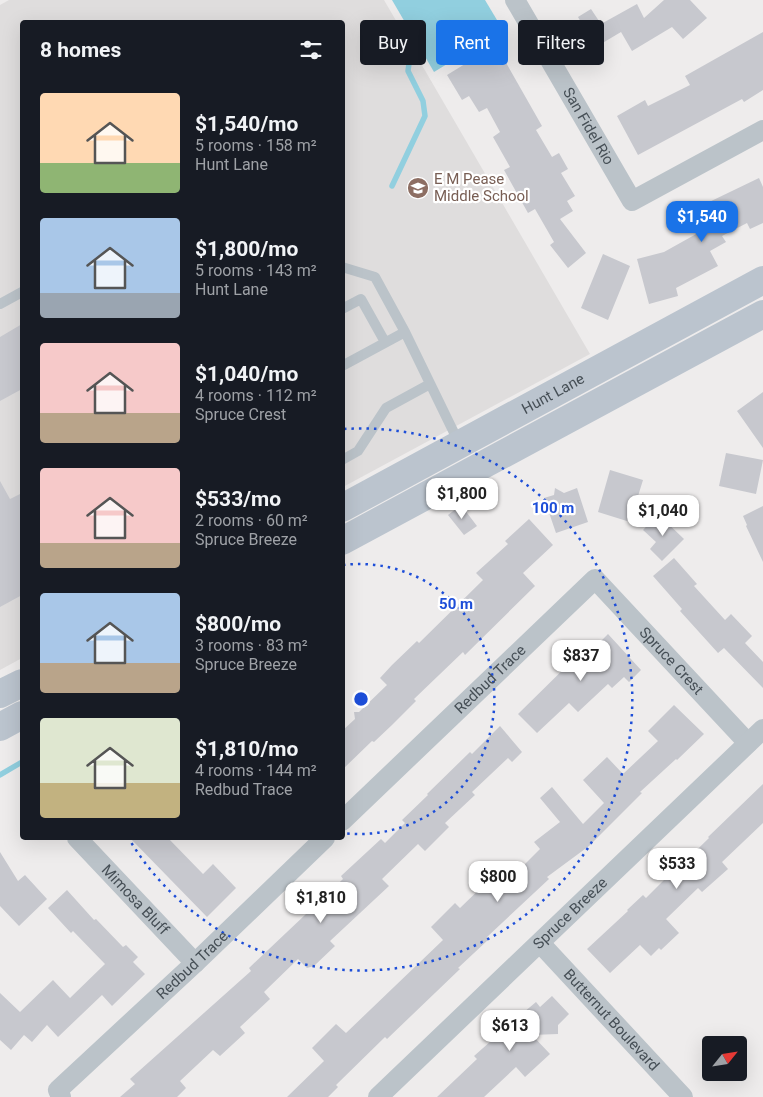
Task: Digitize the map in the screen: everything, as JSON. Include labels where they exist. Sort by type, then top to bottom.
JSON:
[{"type":"main road","name":"Hunt Lane","points":[[345,506],[763,280]]},
{"type":"main road","name":"Hunt Lane","points":[[345,539],[763,314]]},
{"type":"main road","points":[[459,444],[472,470]]},
{"type":"main road","points":[[0,694],[20,683]]},
{"type":"main road","points":[[0,727],[20,716]]},
{"type":"street","name":"San Fidel Rio","points":[[521,2],[632,201],[763,130]]},
{"type":"street","name":"Spruce Crest","points":[[595,579],[748,743]]},
{"type":"street","name":"Redbud Trace","points":[[345,818],[595,579]]},
{"type":"street","name":"Spruce Breeze","points":[[378,1097],[763,729]]},
{"type":"street","name":"Mimosa Bluff","points":[[79,840],[195,963]]},
{"type":"street","name":"Redbud Trace","points":[[60,1094],[323,840]]},
{"type":"street","name":"Butternut Boulevard","points":[[540,943],[683,1097]]},
{"type":"lane","points":[[345,268],[375,278],[405,332],[459,444]]},
{"type":"lane","points":[[0,304],[20,293]]},
{"type":"lane","points":[[345,307],[361,299],[385,342]]},
{"type":"lane","points":[[345,364],[405,332]]},
{"type":"lane","points":[[345,458],[358,451],[386,408],[430,384]]},
{"type":"shaded area","name":"E M Pease Middle School","points":[[9,0],[384,0],[396,20],[360,20],[360,65],[422,65],[590,354],[345,486],[345,20],[20,20],[20,659],[0,670],[0,5]]},
{"type":"water","points":[[392,0],[485,0],[497,20],[436,20],[436,65],[446,65],[434,72],[426,58],[426,20],[404,20]]},
{"type":"building","points":[[664,0],[690,0],[707,18],[683,39],[672,27],[632,51],[621,32],[604,42],[604,22],[637,4],[644,18]]},
{"type":"building","points":[[591,9],[598,20],[580,20],[578,17]]},
{"type":"building","points":[[763,32],[763,90],[744,102],[742,99],[638,155],[617,116],[645,100],[648,106],[690,85],[685,76]]},
{"type":"building","points":[[463,65],[507,65],[542,126],[536,130],[552,157],[559,153],[568,169],[561,173],[575,196],[567,201],[573,211],[560,219],[586,253],[568,268],[550,245],[554,242],[535,209],[528,213],[504,170],[510,167],[493,137],[500,132],[487,108],[479,112],[469,96],[462,100],[447,75]]},
{"type":"building","points":[[759,178],[763,187],[763,223],[750,229],[747,223],[722,236],[726,242],[710,251],[718,266],[676,288],[678,296],[649,304],[637,259],[664,252],[707,228],[702,219],[711,214],[705,204]]},
{"type":"building","points":[[603,254],[630,266],[608,320],[581,308]]},
{"type":"building","points":[[20,325],[20,390],[0,401],[0,337]]},
{"type":"building","points":[[763,392],[763,448],[737,411]]},
{"type":"building","points":[[726,453],[763,460],[756,494],[719,486]]},
{"type":"building","points":[[610,470],[643,480],[630,522],[598,512]]},
{"type":"building","points":[[0,481],[10,499],[20,494],[20,596],[0,607]]},
{"type":"building","points":[[555,488],[564,493],[577,488],[588,522],[556,533],[544,498],[554,495]]},
{"type":"building","points":[[461,505],[477,526],[464,535],[448,515]]},
{"type":"building","points":[[763,506],[763,562],[743,516]]},
{"type":"building","points":[[658,514],[684,539],[662,561],[650,549],[656,542],[643,530]]},
{"type":"building","points":[[529,519],[553,545],[523,573],[535,586],[465,655],[463,652],[414,699],[416,701],[392,725],[345,767],[345,728],[355,719],[354,712],[359,712],[387,685],[380,678],[392,665],[417,641],[419,643],[483,580],[476,573],[508,544],[505,541]]},
{"type":"building","points":[[674,558],[697,584],[694,586],[725,620],[731,614],[752,636],[745,643],[763,662],[763,688],[724,648],[718,653],[680,611],[682,609],[653,576]]},
{"type":"building","points":[[608,634],[641,670],[629,682],[624,677],[612,688],[608,684],[578,712],[569,703],[537,733],[518,714],[580,653],[577,651],[589,640],[595,647]]},
{"type":"building","points":[[674,705],[704,734],[640,792],[642,793],[589,846],[547,877],[549,879],[487,937],[489,939],[458,968],[460,969],[387,1039],[385,1037],[336,1085],[338,1087],[328,1097],[287,1097],[324,1061],[312,1048],[336,1024],[346,1033],[443,940],[431,927],[455,903],[460,908],[490,879],[500,889],[540,849],[534,842],[560,822],[540,798],[552,787],[583,824],[604,803],[583,780],[607,757],[623,774],[658,741],[648,731]]},
{"type":"building","points":[[500,726],[522,752],[512,762],[508,758],[472,792],[475,795],[445,823],[449,827],[425,851],[418,844],[382,879],[389,886],[330,941],[335,946],[314,966],[307,968],[298,959],[264,992],[270,999],[240,1027],[245,1033],[220,1056],[213,1050],[180,1081],[186,1088],[177,1097],[120,1097],[135,1084],[130,1079],[251,971],[249,968],[343,879],[341,876],[381,839],[385,843],[405,823],[402,820],[427,794]]},
{"type":"building","points":[[763,784],[763,823],[722,862],[728,869],[702,892],[698,888],[666,919],[679,933],[661,950],[659,948],[651,956],[640,945],[610,973],[587,949],[643,895],[646,898],[674,872]]},
{"type":"building","points":[[132,840],[170,840],[203,874],[213,864],[236,888],[207,917]]},
{"type":"building","points":[[0,852],[18,881],[25,875],[47,899],[19,926],[0,906]]},
{"type":"building","points":[[67,890],[94,920],[96,919],[123,947],[126,945],[138,957],[133,962],[145,974],[112,1006],[102,995],[58,1037],[47,1025],[32,1042],[24,1035],[11,1050],[0,1040],[0,993],[20,1012],[53,980],[70,998],[105,964],[73,931],[71,933],[48,908]]},
{"type":"building","points":[[552,996],[569,1014],[558,1025],[558,1034],[532,1035],[550,1054],[525,1077],[516,1067],[484,1097],[437,1097],[477,1059],[474,1056],[517,1018],[536,1002],[540,1007]]},
{"type":"waterway","points":[[392,186],[425,116],[423,101],[408,71],[409,65]]},
{"type":"waterway","points":[[0,775],[20,763]]},
{"type":"place","name":"E M Pease Middle School","points":[[418,188]]}]
